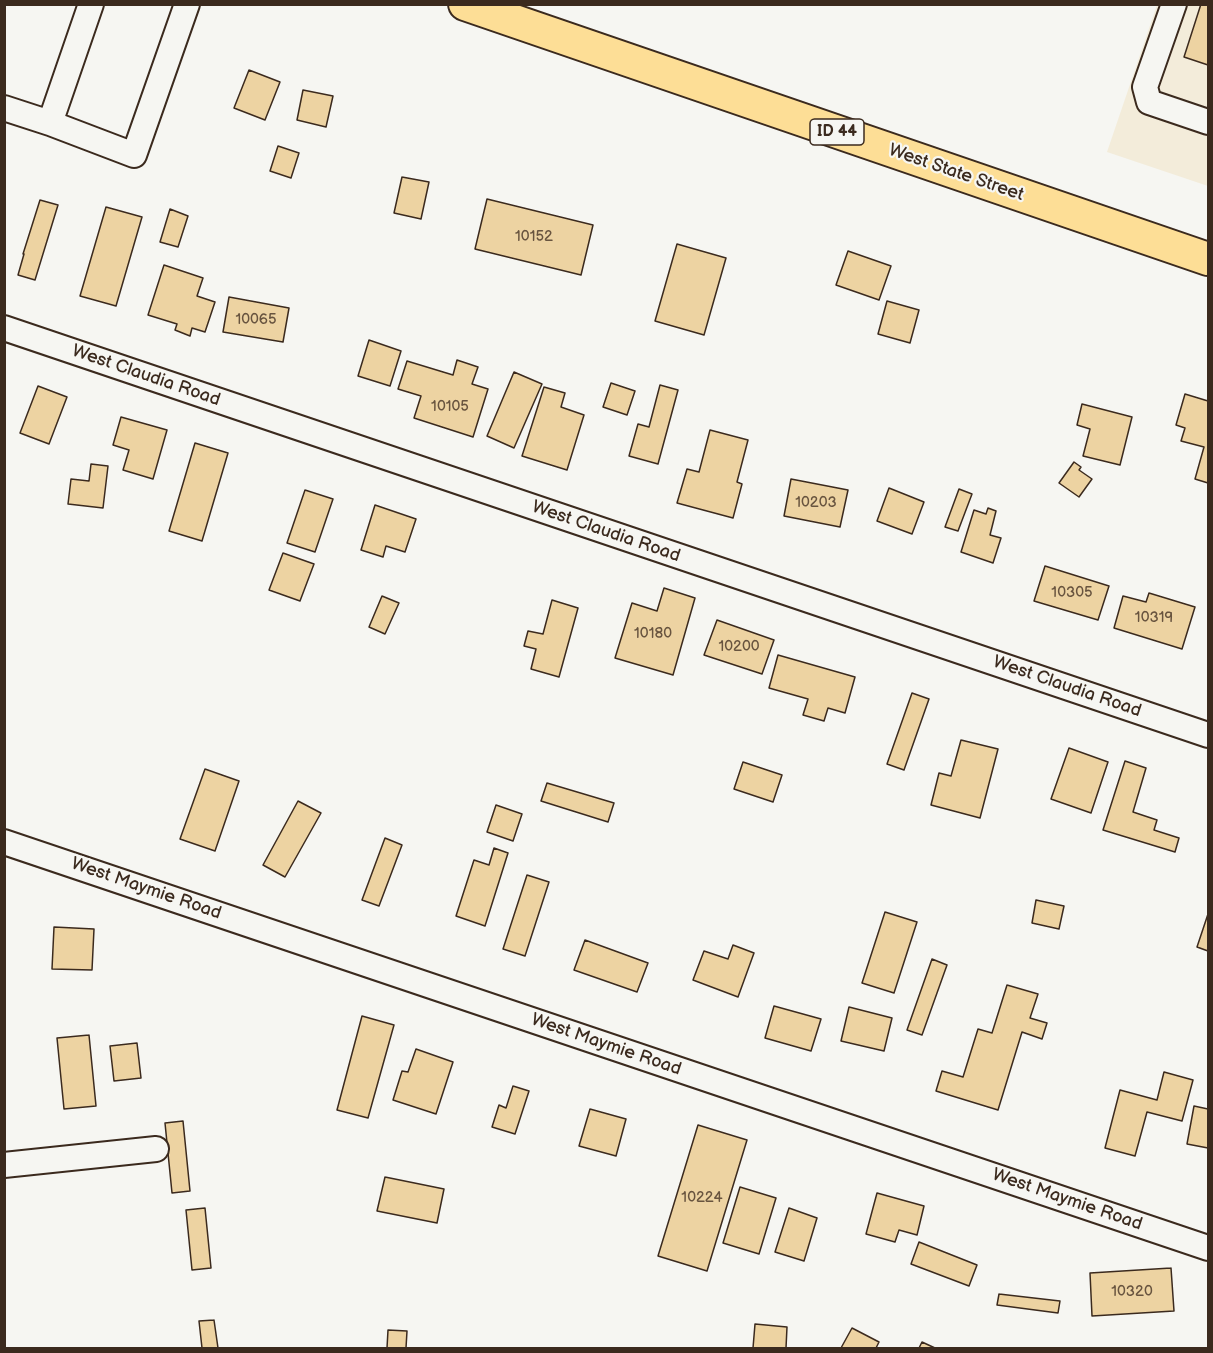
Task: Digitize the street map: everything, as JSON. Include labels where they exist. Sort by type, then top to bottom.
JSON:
[{"type":"main road","name":"West State Street","points":[[465,4],[1209,259]]},
{"type":"street","points":[[50,123],[91,4]]},
{"type":"street","points":[[4,108],[134,154],[187,4]]},
{"type":"street","points":[[1174,4],[1145,87],[1149,102],[1209,122]]},
{"type":"street","name":"West Claudia Road","points":[[4,328],[1209,735]]},
{"type":"street","name":"West Maymie Road","points":[[4,842],[1209,1248]]},
{"type":"street","points":[[4,1165],[156,1149]]},
{"type":"shaded area","points":[[1157,5],[1208,5],[1208,186],[1107,152]]},
{"type":"building","points":[[1201,4],[1208,4],[1208,65],[1184,57]]},
{"type":"building","points":[[249,70],[280,82],[265,120],[234,108]]},
{"type":"building","points":[[303,90],[333,96],[326,127],[297,120]]},
{"type":"building","points":[[278,146],[299,153],[291,178],[270,171]]},
{"type":"building","points":[[402,177],[429,182],[421,219],[394,213]]},
{"type":"building","points":[[487,199],[593,225],[581,275],[475,249]]},
{"type":"building","points":[[40,200],[58,205],[35,280],[18,275]]},
{"type":"building","points":[[106,207],[142,217],[116,306],[80,296]]},
{"type":"building","points":[[170,209],[188,216],[178,247],[160,242]]},
{"type":"building","points":[[677,244],[726,258],[704,335],[655,321]]},
{"type":"building","points":[[848,251],[891,266],[879,300],[836,285]]},
{"type":"building","points":[[164,265],[203,278],[197,296],[215,302],[205,332],[192,328],[190,336],[175,330],[177,324],[148,315]]},
{"type":"building","points":[[229,297],[289,308],[283,342],[223,332]]},
{"type":"building","points":[[887,301],[919,310],[910,343],[878,334]]},
{"type":"building","points":[[369,340],[401,351],[390,386],[358,376]]},
{"type":"building","points":[[457,360],[478,367],[472,384],[488,389],[473,437],[414,418],[421,396],[398,389],[407,361],[453,375]]},
{"type":"building","points":[[514,372],[542,384],[514,448],[487,436]]},
{"type":"building","points":[[611,383],[635,391],[627,415],[603,407]]},
{"type":"building","points":[[660,385],[678,390],[658,464],[629,456],[638,424],[649,427]]},
{"type":"building","points":[[38,386],[67,397],[49,444],[20,433]]},
{"type":"building","points":[[544,387],[565,393],[561,407],[584,415],[567,470],[522,456]]},
{"type":"building","points":[[1185,394],[1208,401],[1208,483],[1195,479],[1204,447],[1181,441],[1185,428],[1176,425]]},
{"type":"building","points":[[1082,404],[1132,417],[1120,465],[1083,456],[1090,429],[1077,425]]},
{"type":"building","points":[[121,417],[167,430],[153,479],[123,470],[129,450],[113,445]]},
{"type":"building","points":[[710,430],[748,440],[737,482],[742,484],[733,518],[677,503],[687,469],[699,472]]},
{"type":"building","points":[[195,443],[228,453],[202,541],[169,531]]},
{"type":"building","points":[[1074,462],[1081,467],[1079,470],[1092,479],[1079,497],[1059,483]]},
{"type":"building","points":[[91,464],[108,466],[103,508],[68,504],[71,479],[89,481]]},
{"type":"building","points":[[791,479],[848,490],[840,527],[784,516]]},
{"type":"building","points":[[889,488],[924,502],[912,534],[877,521]]},
{"type":"building","points":[[959,489],[972,494],[958,531],[945,527]]},
{"type":"building","points":[[305,490],[333,499],[315,552],[287,543]]},
{"type":"building","points":[[375,505],[416,519],[405,552],[386,546],[383,557],[361,550]]},
{"type":"building","points":[[988,508],[996,511],[990,535],[1001,538],[993,563],[961,552],[974,510],[986,514]]},
{"type":"building","points":[[283,553],[314,564],[300,601],[269,590]]},
{"type":"building","points":[[1045,566],[1109,586],[1098,620],[1034,601]]},
{"type":"building","points":[[664,588],[695,598],[673,675],[615,658],[632,603],[657,611]]},
{"type":"building","points":[[1149,593],[1195,607],[1182,649],[1114,628],[1123,596],[1146,602]]},
{"type":"building","points":[[382,596],[399,603],[385,634],[369,627]]},
{"type":"building","points":[[552,600],[578,608],[559,677],[531,669],[536,649],[524,646],[528,631],[543,634]]},
{"type":"building","points":[[717,620],[774,640],[762,674],[704,655]]},
{"type":"building","points":[[778,655],[855,677],[845,713],[828,708],[824,721],[803,715],[808,699],[769,688]]},
{"type":"building","points":[[912,693],[929,699],[904,770],[887,764]]},
{"type":"building","points":[[961,740],[998,749],[980,818],[931,805],[939,773],[951,776]]},
{"type":"building","points":[[1069,748],[1108,762],[1091,813],[1051,799]]},
{"type":"building","points":[[1125,761],[1146,768],[1133,812],[1157,820],[1154,830],[1179,838],[1175,852],[1103,830]]},
{"type":"building","points":[[743,762],[782,775],[773,802],[734,789]]},
{"type":"building","points":[[205,769],[239,781],[215,851],[180,839]]},
{"type":"building","points":[[547,783],[614,803],[608,822],[541,801]]},
{"type":"building","points":[[298,801],[321,813],[285,877],[263,865]]},
{"type":"building","points":[[496,805],[522,814],[513,841],[487,832]]},
{"type":"building","points":[[385,838],[402,845],[379,906],[362,900]]},
{"type":"building","points":[[494,848],[508,853],[485,926],[456,916],[474,860],[489,865]]},
{"type":"building","points":[[527,875],[549,882],[525,956],[503,949]]},
{"type":"building","points":[[1036,900],[1064,906],[1059,929],[1032,923]]},
{"type":"building","points":[[885,912],[917,922],[894,993],[862,983]]},
{"type":"building","points":[[1208,914],[1208,951],[1197,947]]},
{"type":"building","points":[[54,927],[94,929],[92,970],[52,969]]},
{"type":"building","points":[[585,940],[648,963],[637,992],[574,970]]},
{"type":"building","points":[[733,945],[754,953],[738,997],[693,980],[704,951],[728,959]]},
{"type":"building","points":[[932,959],[947,965],[922,1035],[907,1030]]},
{"type":"building","points":[[1007,985],[1038,994],[1030,1018],[1047,1023],[1042,1039],[1022,1032],[998,1110],[936,1091],[942,1071],[963,1077],[978,1029],[992,1033]]},
{"type":"building","points":[[774,1006],[821,1019],[811,1051],[765,1038]]},
{"type":"building","points":[[849,1007],[892,1018],[884,1051],[841,1041]]},
{"type":"building","points":[[362,1016],[394,1025],[368,1118],[337,1110]]},
{"type":"building","points":[[89,1035],[96,1106],[64,1109],[57,1038]]},
{"type":"building","points":[[137,1043],[141,1078],[114,1081],[110,1046]]},
{"type":"building","points":[[416,1049],[453,1062],[436,1114],[393,1100],[402,1071],[408,1072]]},
{"type":"building","points":[[1164,1072],[1193,1080],[1182,1121],[1147,1112],[1135,1156],[1105,1148],[1120,1090],[1157,1100]]},
{"type":"building","points":[[513,1086],[529,1091],[515,1134],[492,1127],[499,1105],[506,1108]]},
{"type":"building","points":[[1194,1106],[1208,1109],[1208,1148],[1187,1144]]},
{"type":"building","points":[[590,1109],[626,1119],[616,1156],[579,1146]]},
{"type":"building","points":[[183,1121],[190,1191],[172,1193],[165,1123]]},
{"type":"building","points":[[698,1125],[747,1140],[707,1271],[658,1256]]},
{"type":"building","points":[[385,1177],[444,1189],[437,1223],[377,1211]]},
{"type":"building","points":[[740,1187],[776,1198],[759,1254],[723,1243]]},
{"type":"building","points":[[877,1193],[924,1206],[917,1235],[899,1230],[895,1242],[866,1234]]},
{"type":"building","points":[[205,1208],[211,1268],[192,1270],[186,1210]]},
{"type":"building","points":[[789,1208],[817,1218],[804,1261],[775,1252]]},
{"type":"building","points":[[919,1242],[977,1265],[969,1286],[911,1264]]},
{"type":"building","points":[[1171,1268],[1174,1311],[1092,1316],[1090,1273]]},
{"type":"building","points":[[999,1294],[1060,1301],[1058,1313],[997,1305]]},
{"type":"building","points":[[214,1320],[218,1348],[202,1348],[199,1321]]},
{"type":"building","points":[[755,1324],[787,1327],[786,1348],[753,1348]]},
{"type":"building","points":[[852,1328],[879,1342],[876,1348],[841,1348]]},
{"type":"building","points":[[388,1330],[407,1331],[406,1348],[387,1348]]},
{"type":"building","points":[[922,1342],[935,1348],[919,1348]]}]
